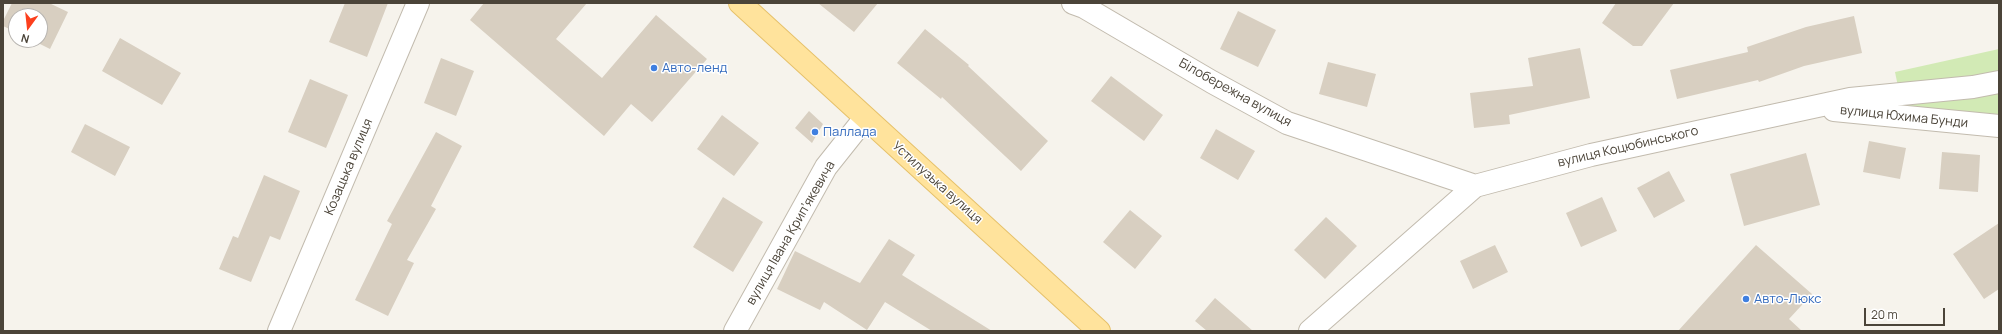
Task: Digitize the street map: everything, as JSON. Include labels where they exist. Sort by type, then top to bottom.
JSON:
[{"type":"main road","name":"Устилузька вулиця","points":[[740,3],[1099,331]]},
{"type":"street","name":"Козацька вулиця","points":[[279,331],[418,3]]},
{"type":"street","name":"Білобережна вулиця","points":[[1081,4],[1212,82],[1287,123],[1475,186]]},
{"type":"street","name":"вулиця Коцюбинського","points":[[1310,331],[1475,186],[1591,155],[1850,98],[1973,87],[1999,82]]},
{"type":"street","name":"вулиця Юхима Бунди","points":[[1809,107],[1999,126]]},
{"type":"street","name":"вулиця Івана Крипʼякевича","points":[[736,331],[826,167],[865,118]]},
{"type":"green space","points":[[1999,49],[1999,114],[1903,111],[1895,72]]},
{"type":"building","points":[[12,3],[49,3],[68,12],[50,49],[48,48],[48,8],[10,8]]},
{"type":"building","points":[[345,3],[388,3],[367,57],[329,42]]},
{"type":"building","points":[[484,3],[587,3],[556,39],[602,78],[656,15],[707,59],[652,122],[631,104],[604,136],[470,20]]},
{"type":"building","points":[[818,3],[878,3],[854,32]]},
{"type":"building","points":[[1616,3],[1674,3],[1642,46],[1633,46],[1602,23]]},
{"type":"building","points":[[8,11],[8,28],[3,26],[3,21]]},
{"type":"building","points":[[1238,11],[1276,30],[1258,67],[1220,49]]},
{"type":"building","points":[[1854,16],[1862,53],[1804,66],[1759,82],[1758,80],[1677,99],[1670,70],[1748,52],[1747,47],[1806,27]]},
{"type":"building","points":[[925,29],[969,65],[968,66],[1048,141],[1021,171],[942,97],[941,99],[897,63]]},
{"type":"building","points":[[120,38],[181,73],[162,105],[102,71]]},
{"type":"building","points":[[1580,48],[1590,98],[1509,115],[1510,124],[1474,128],[1470,93],[1533,86],[1528,58]]},
{"type":"building","points":[[441,58],[474,71],[456,116],[424,103]]},
{"type":"building","points":[[1328,62],[1376,74],[1367,107],[1319,94]]},
{"type":"building","points":[[1111,76],[1163,115],[1144,141],[1091,101]]},
{"type":"building","points":[[310,79],[348,95],[326,148],[288,132]]},
{"type":"building","points":[[809,111],[823,124],[812,143],[795,128]]},
{"type":"building","points":[[722,115],[759,143],[734,176],[697,149]]},
{"type":"building","points":[[85,124],[130,147],[115,176],[71,152]]},
{"type":"building","points":[[1216,129],[1255,151],[1238,180],[1200,158]]},
{"type":"building","points":[[436,132],[462,146],[431,206],[436,209],[407,260],[414,263],[388,316],[355,300],[392,224],[387,221]]},
{"type":"building","points":[[1869,141],[1906,148],[1900,179],[1863,172]]},
{"type":"building","points":[[1942,152],[1980,155],[1978,192],[1939,189]]},
{"type":"building","points":[[1806,153],[1820,205],[1744,226],[1730,174]]},
{"type":"building","points":[[1669,171],[1685,201],[1654,218],[1637,188]]},
{"type":"building","points":[[264,175],[300,191],[280,240],[270,236],[251,282],[219,269],[233,236],[238,238]]},
{"type":"building","points":[[723,197],[763,222],[733,272],[693,247]]},
{"type":"building","points":[[1602,197],[1617,231],[1581,247],[1566,213]]},
{"type":"building","points":[[1130,210],[1162,236],[1135,269],[1103,242]]},
{"type":"building","points":[[1326,217],[1357,246],[1325,279],[1294,250]]},
{"type":"building","points":[[1999,223],[1999,289],[1984,299],[1953,254]]},
{"type":"building","points":[[889,239],[915,255],[902,275],[992,331],[932,331],[885,302],[867,330],[824,302],[820,310],[777,289],[795,251],[860,283]]},
{"type":"building","points":[[1495,245],[1508,272],[1473,289],[1460,261]]},
{"type":"building","points":[[1756,245],[1812,294],[1789,319],[1802,331],[1678,331]]},
{"type":"building","points":[[1215,298],[1253,331],[1207,331],[1195,321]]},
{"type":"place","name":"Авто-ленд","points":[[654,68]]},
{"type":"place","name":"Паллада","points":[[815,132]]},
{"type":"place","name":"Авто-Люкс","points":[[1746,299]]}]
